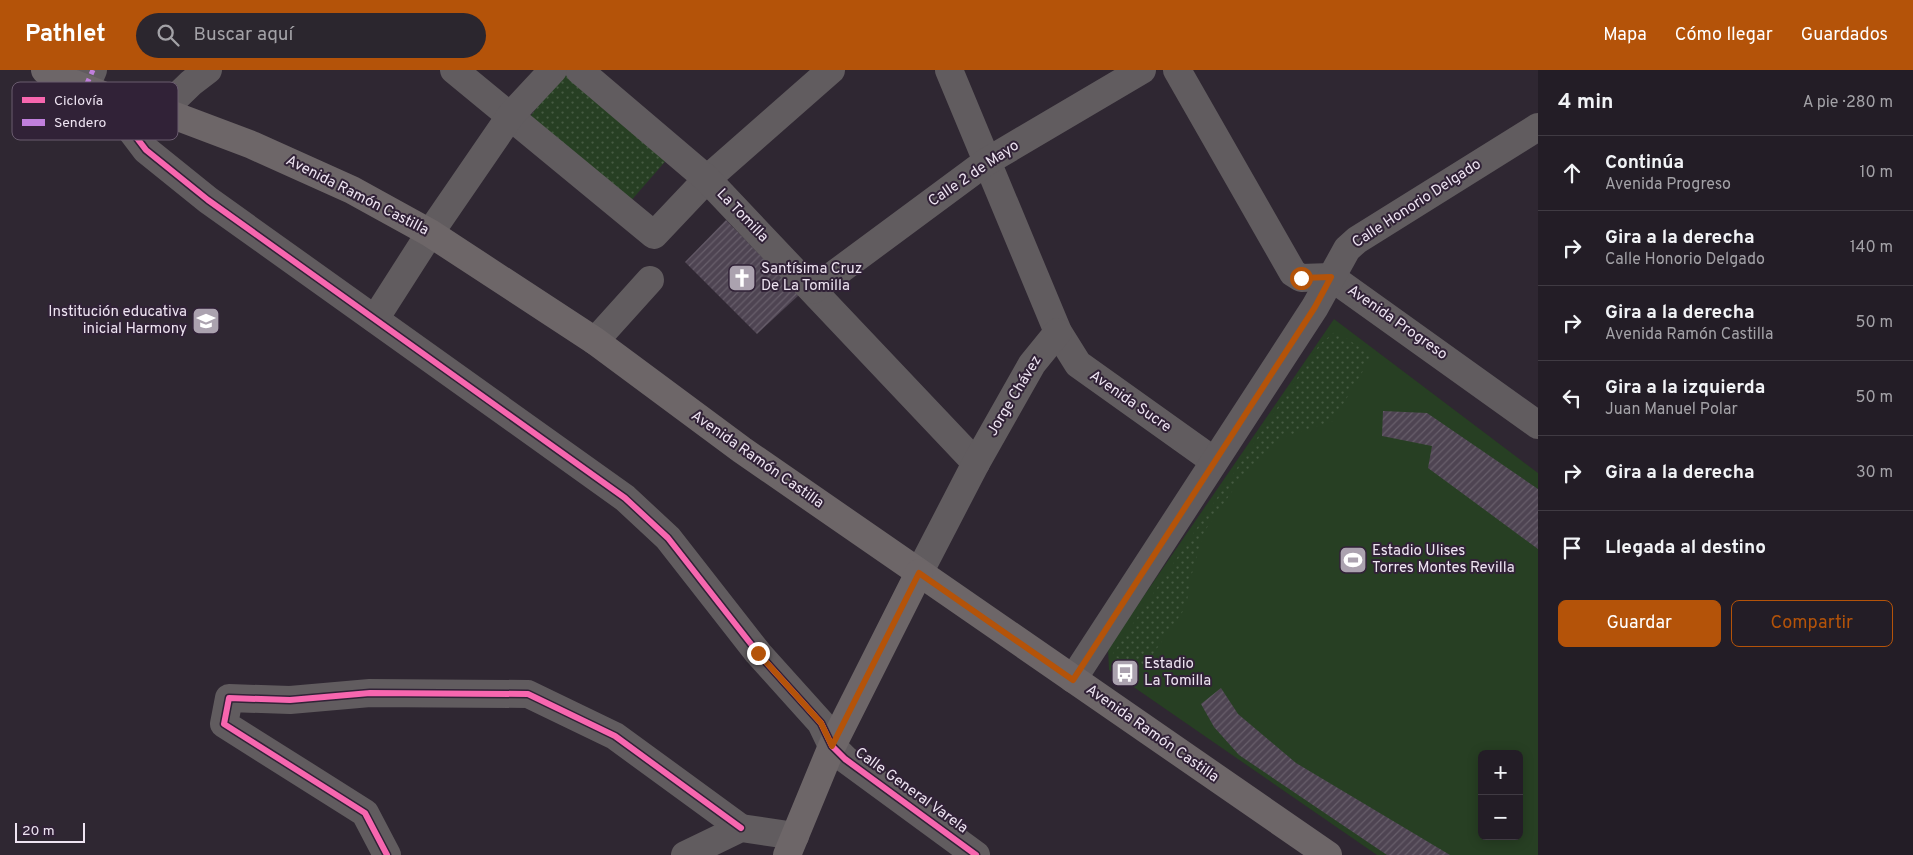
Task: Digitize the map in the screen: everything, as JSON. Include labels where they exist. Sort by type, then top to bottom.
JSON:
[{"type":"main road","name":"Avenida Ramón Castilla","points":[[46,70],[52,75],[81,82]]},
{"type":"main road","name":"Avenida Ramón Castilla","points":[[178,117],[252,144],[352,190],[430,233],[595,341],[742,450],[1328,855]]},
{"type":"main road","points":[[791,846],[832,746],[919,573]]},
{"type":"street","points":[[178,97],[208,70]]},
{"type":"street","points":[[454,70],[511,115],[654,235],[706,179],[830,70]]},
{"type":"street","points":[[375,319],[430,233],[511,115],[553,70]]},
{"type":"street","name":"La Tomilla","points":[[579,70],[706,179],[976,463]]},
{"type":"street","points":[[949,70],[1058,332]]},
{"type":"street","name":"Calle 2 de Mayo","points":[[813,290],[986,162],[1142,70]]},
{"type":"street","name":"Avenida Progreso","points":[[1177,70],[1293,273],[1301,278],[1331,277],[1538,424]]},
{"type":"street","name":"Calle Honorio Delgado","points":[[1073,680],[1315,307],[1347,249],[1358,240],[1538,127]]},
{"type":"street","points":[[138,140],[146,150],[208,200],[604,481],[649,520],[668,538],[758,653],[821,723],[832,746]]},
{"type":"street","points":[[595,341],[650,280]]},
{"type":"street","name":"Avenida Sucre","points":[[1058,332],[1078,364],[1214,460]]},
{"type":"street","name":"Jorge Chávez","points":[[919,573],[976,463],[1032,364],[1058,332]]},
{"type":"street","points":[[387,855],[365,813],[224,724],[229,698],[290,700],[370,693],[528,694],[615,736],[741,828],[791,846]]},
{"type":"street","name":"Calle General Varela","points":[[832,746],[845,759],[976,855]]},
{"type":"street","points":[[685,855],[741,828]]},
{"type":"green space","points":[[568,73],[670,156],[629,203],[528,119],[562,76]]},
{"type":"green space","name":"Estadio Ulises Torres Montes Revilla","points":[[1334,319],[1538,473],[1538,855],[1377,855],[1109,670],[1108,648]]},
{"type":"green space","points":[[1336,331],[1372,356],[1333,421],[1284,437],[1244,474],[1204,532],[1191,577],[1186,607],[1141,671],[1112,655],[1320,344]]},
{"type":"building","name":"Santísima Cruz De La Tomilla","points":[[726,220],[799,295],[757,334],[685,262]]},
{"type":"building","points":[[1383,411],[1427,413],[1538,489],[1538,549],[1428,468],[1432,446],[1382,436]]},
{"type":"building","points":[[1221,688],[1238,714],[1296,763],[1450,855],[1387,855],[1239,755],[1214,727],[1201,704]]},
{"type":"marked path","points":[[88,82],[93,70]]},
{"type":"cycle path","points":[[138,140],[146,150],[208,200],[625,498],[668,538],[758,653],[821,723],[832,746],[845,759],[976,855]]},
{"type":"cycle path","points":[[387,855],[365,813],[224,724],[229,698],[290,700],[370,693],[528,694],[615,736],[741,828]]},
{"type":"place","name":"Santísima Cruz De La Tomilla","points":[[742,278]]},
{"type":"place","name":"Institución educativa inicial Harmony","points":[[206,321]]},
{"type":"place","name":"Estadio Ulises Torres Montes Revilla","points":[[1353,560]]},
{"type":"place","name":"Estadio La Tomilla","points":[[1125,673]]},
{"type":"route","points":[[758,653],[821,723],[828,733],[832,746],[919,573],[1073,680],[1315,307],[1331,277],[1301,278]]}]
